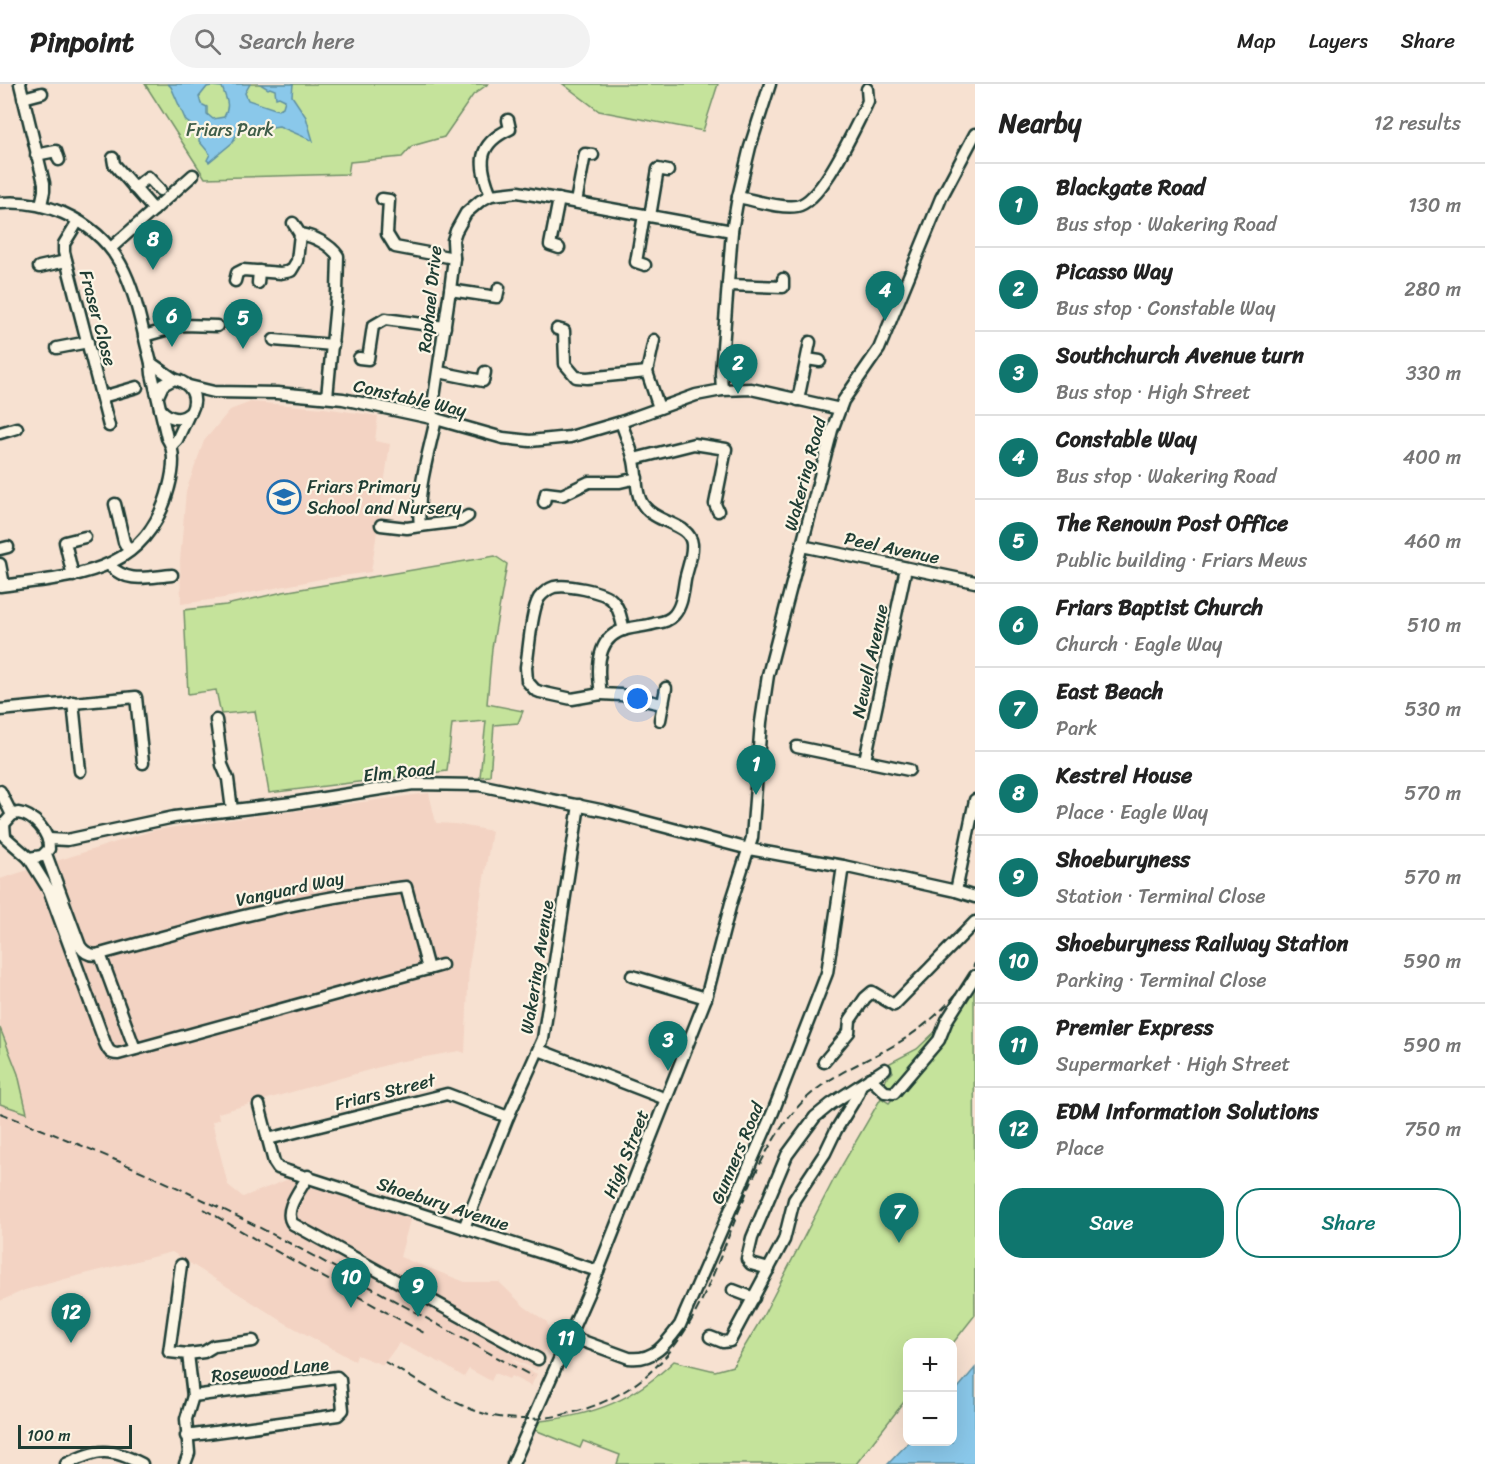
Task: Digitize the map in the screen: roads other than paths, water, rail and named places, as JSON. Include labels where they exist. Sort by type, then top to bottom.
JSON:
[{"type":"street","points":[[20,84],[44,183],[45,191],[41,205]]},
{"type":"street","points":[[722,390],[732,231],[748,154],[770,84]]},
{"type":"street","points":[[738,197],[787,207],[808,202],[820,189],[861,117],[868,101],[869,86]]},
{"type":"street","points":[[23,98],[42,93]]},
{"type":"street","points":[[511,129],[492,139],[483,156],[483,174],[491,195],[518,192],[732,231]]},
{"type":"street","name":"Wakering Road","points":[[749,849],[753,830],[761,722],[768,675],[832,430],[847,395],[879,349],[941,198],[975,134]]},
{"type":"street","points":[[36,155],[56,151],[59,160]]},
{"type":"street","points":[[576,202],[584,154]]},
{"type":"street","points":[[113,158],[114,164],[154,210]]},
{"type":"street","points":[[635,263],[658,169]]},
{"type":"street","points":[[111,248],[194,175]]},
{"type":"street","points":[[134,188],[148,177],[160,190]]},
{"type":"street","name":"Raphael Drive","points":[[420,526],[418,513],[434,418],[454,258],[453,240],[460,221],[473,206],[491,195]]},
{"type":"street","points":[[549,246],[559,199]]},
{"type":"street","points":[[390,200],[387,234],[395,247],[454,258]]},
{"type":"street","points":[[0,203],[41,205],[78,220],[95,231],[111,248],[130,282],[167,438],[172,445],[172,477],[166,499],[150,529],[129,551],[109,565],[73,576],[2,586],[0,564]]},
{"type":"street","name":"Fraser Close","points":[[78,220],[64,244],[66,261],[109,426]]},
{"type":"street","points":[[235,281],[237,273],[243,270],[291,271],[296,266],[300,234],[293,223]]},
{"type":"street","points":[[300,234],[313,236],[338,256],[333,345],[327,397]]},
{"type":"street","points":[[39,267],[66,261]]},
{"type":"street","points":[[258,284],[259,271]]},
{"type":"street","points":[[729,285],[783,288]]},
{"type":"street","points":[[450,290],[497,298]]},
{"type":"street","points":[[369,359],[374,326],[385,319],[445,327]]},
{"type":"street","points":[[144,336],[183,325],[217,326]]},
{"type":"street","points":[[565,331],[565,364],[576,377],[647,372]]},
{"type":"street","points":[[274,340],[333,345]]},
{"type":"street","points":[[654,340],[647,372],[659,408]]},
{"type":"street","points":[[57,348],[88,342]]},
{"type":"street","points":[[798,400],[810,342]]},
{"type":"street","points":[[640,350],[651,352]]},
{"type":"street","points":[[807,359],[820,361]]},
{"type":"street","points":[[151,363],[174,379],[185,382],[195,398],[194,406],[177,440],[172,445]]},
{"type":"street","points":[[439,372],[483,381]]},
{"type":"street","points":[[158,396],[164,385],[174,379]]},
{"type":"street","name":"Constable Way","points":[[189,386],[214,392],[264,392],[327,397],[434,418],[491,435],[531,441],[570,437],[621,422],[696,395],[722,390],[751,388],[840,409]]},
{"type":"street","points":[[92,409],[103,401],[137,387]]},
{"type":"street","points":[[194,406],[214,392]]},
{"type":"street","points":[[160,408],[165,414],[177,419],[188,416]]},
{"type":"street","points":[[601,694],[599,672],[602,649],[611,636],[624,630],[666,621],[674,615],[681,602],[691,550],[690,537],[683,528],[662,521],[643,506],[634,459],[621,422]]},
{"type":"street","points":[[0,433],[17,428]]},
{"type":"street","points":[[634,459],[694,444],[727,444],[715,504],[718,511]]},
{"type":"street","points":[[546,492],[562,495],[589,482],[620,482],[637,478]]},
{"type":"street","points":[[114,504],[124,542],[129,551]]},
{"type":"street","points":[[381,525],[407,528],[460,520],[468,516]]},
{"type":"street","points":[[73,576],[59,543],[85,537]]},
{"type":"street","name":"Peel Avenue","points":[[802,546],[975,582]]},
{"type":"street","points":[[109,565],[117,573],[131,578],[172,575]]},
{"type":"street","name":"Newell Avenue","points":[[866,760],[906,568]]},
{"type":"street","points":[[624,630],[620,613],[614,602],[598,592],[556,586],[543,593],[537,603],[526,667],[530,686],[540,692],[572,699],[601,694],[621,695],[662,704]]},
{"type":"street","points":[[660,720],[666,688]]},
{"type":"street","points":[[0,710],[142,696],[143,763]]},
{"type":"street","points":[[73,702],[80,771]]},
{"type":"street","points":[[213,726],[222,765],[228,779],[232,810]]},
{"type":"street","points":[[797,747],[909,770]]},
{"type":"street","name":"Elm Road","points":[[49,839],[67,840],[174,817],[427,783],[479,785],[579,805],[749,849],[843,866],[975,897]]},
{"type":"street","points":[[0,791],[12,815]]},
{"type":"street","points":[[956,891],[975,800]]},
{"type":"street","name":"Wakering Avenue","points":[[464,1228],[508,1117],[539,1050],[547,1018],[579,805]]},
{"type":"street","points":[[29,858],[38,858],[46,854],[49,849],[49,839],[43,830],[27,816],[18,813],[12,815],[4,824],[3,837],[29,858],[49,890],[70,934],[86,953],[94,956],[100,954],[135,1049]]},
{"type":"street","name":"High Street","points":[[513,1464],[598,1271],[706,998],[731,903],[749,849]]},
{"type":"street","points":[[46,854],[109,1051],[118,1054],[442,965]]},
{"type":"street","name":"Gunners Road","points":[[569,1336],[629,1358],[639,1359],[653,1355],[660,1350],[680,1325],[773,1112],[827,973],[843,866]]},
{"type":"street","name":"Vanguard Way","points":[[100,954],[262,911],[353,893],[406,887],[428,969]]},
{"type":"street","points":[[824,1062],[849,1032],[850,1020],[865,998],[872,992],[894,1005],[975,922]]},
{"type":"street","points":[[632,976],[706,998]]},
{"type":"street","points":[[870,1078],[885,1092],[894,1093],[939,1040],[947,1020],[975,976]]},
{"type":"street","points":[[539,1050],[666,1099]]},
{"type":"street","points":[[770,1269],[751,1264],[747,1259],[752,1238],[788,1155],[815,1118],[831,1104],[885,1069]]},
{"type":"street","points":[[710,1336],[723,1342],[730,1341],[784,1240],[794,1200],[825,1153],[860,1087]]},
{"type":"street","name":"Friars Street","points":[[268,1139],[447,1094],[508,1117]]},
{"type":"street","points":[[259,1105],[268,1139]]},
{"type":"street","name":"Shoebury Avenue","points":[[268,1139],[278,1168],[598,1271]]},
{"type":"street","points":[[308,1176],[290,1211],[290,1220],[293,1224],[522,1356],[538,1359]]},
{"type":"street","name":"Rosewood Lane","points":[[181,1265],[169,1352],[188,1354],[193,1396],[186,1419],[189,1453],[185,1464]]},
{"type":"street","points":[[733,1290],[754,1298]]},
{"type":"street","points":[[188,1354],[204,1352],[222,1345],[253,1341]]},
{"type":"street","name":"Rosewood Lane","points":[[186,1436],[338,1415],[343,1410],[340,1380],[337,1377],[193,1396]]},
{"type":"street","points":[[66,1464],[92,1452],[104,1451],[122,1454],[142,1464]]},
{"type":"water","points":[[168,84],[250,84],[245,93],[248,100],[278,110],[283,107],[285,100],[276,98],[275,90],[260,84],[293,84],[292,96],[306,117],[313,141],[279,126],[238,132],[232,143],[209,162],[207,160],[210,154],[199,141],[200,131],[186,121]],"holes":[[[207,87],[222,87],[227,109],[224,117],[213,119],[207,114],[207,107],[201,104],[199,97]]]},
{"type":"water","points":[[975,1368],[975,1464],[888,1464],[905,1446],[957,1446],[957,1389]]},
{"type":"railway","points":[[385,1362],[459,1404],[485,1414],[504,1418],[533,1419],[562,1415],[611,1399],[632,1387],[667,1355],[694,1315],[756,1173],[781,1129],[796,1109],[825,1083],[910,1036],[923,1026],[958,991],[975,963]]},
{"type":"railway","points":[[0,1113],[74,1142],[220,1208],[321,1260],[532,1376]]},
{"type":"railway","points":[[204,1209],[424,1333]]},
{"type":"place","name":"Kestrel House","points":[[153,270]]},
{"type":"place","name":"Constable Way","points":[[885,321]]},
{"type":"place","name":"Friars Baptist Church","points":[[172,347]]},
{"type":"place","name":"The Renown Post Office","points":[[243,349]]},
{"type":"place","name":"Picasso Way","points":[[738,394]]},
{"type":"place","name":"Friars Primary School and Nursery","points":[[284,497]]},
{"type":"place","name":"Blackgate Road","points":[[756,795]]},
{"type":"place","name":"Southchurch Avenue turn","points":[[668,1071]]},
{"type":"place","name":"East Beach","points":[[899,1243]]},
{"type":"place","name":"Shoeburyness Railway Station","points":[[351,1308]]},
{"type":"place","name":"Shoeburyness","points":[[418,1317]]},
{"type":"place","name":"EDM Information Solutions","points":[[71,1343]]},
{"type":"place","name":"Premier Express","points":[[566,1369]]},
{"type":"park label","name":"Friars Park","points":[[230,130]]}]
